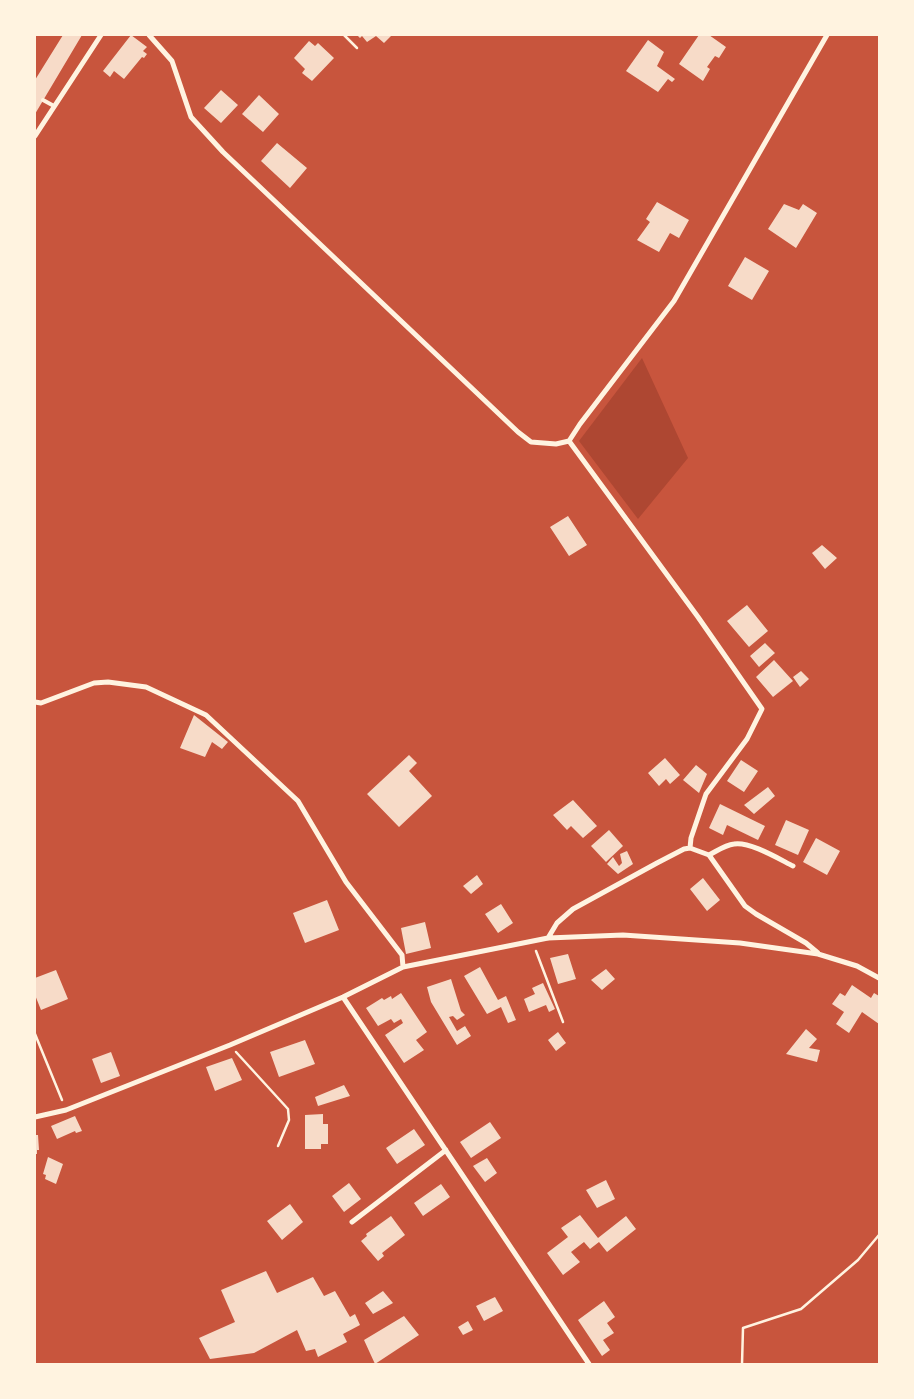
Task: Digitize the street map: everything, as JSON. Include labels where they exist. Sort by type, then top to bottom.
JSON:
[{"type":"street","points":[[35,136],[101,35]]},
{"type":"street","points":[[149,35],[172,62],[191,117],[223,152],[518,432],[531,442],[556,444],[569,441],[674,301],[827,35]]},
{"type":"street","points":[[569,441],[704,625],[762,709],[747,739],[706,794],[691,838],[690,848]]},
{"type":"street","points":[[35,702],[41,703],[94,683],[108,682],[146,687],[206,715],[298,801],[346,882],[402,955],[403,967]]},
{"type":"street","points":[[709,855],[736,843],[753,847],[793,866]]},
{"type":"street","points":[[548,938],[557,923],[573,909],[657,863],[684,849],[690,848],[709,855],[746,906],[756,914],[806,943],[818,954]]},
{"type":"street","points":[[35,1117],[66,1110],[230,1045],[343,997],[403,967],[548,938],[623,935],[740,943],[818,954],[857,966],[879,978]]},
{"type":"street","points":[[343,997],[589,1364]]},
{"type":"street","points":[[352,1222],[446,1150]]},
{"type":"lane","points":[[43,100],[54,106]]},
{"type":"path","points":[[344,35],[357,48]]},
{"type":"path","points":[[533,942],[564,1022]]},
{"type":"path","points":[[35,1034],[66,1110]]},
{"type":"path","points":[[230,1045],[288,1109],[289,1120],[278,1146]]},
{"type":"path","points":[[742,1364],[743,1328],[801,1309],[858,1260],[879,1235]]},
{"type":"shaded area","points":[[642,358],[688,458],[638,519],[579,441]]},
{"type":"building","points":[[63,35],[82,35],[35,114],[35,80]]},
{"type":"building","points":[[131,35],[147,47],[143,51],[147,54],[144,58],[142,57],[124,79],[114,71],[110,77],[103,71]]},
{"type":"building","points":[[357,35],[392,35],[384,43],[376,36],[367,42],[362,36],[360,38]]},
{"type":"building","points":[[699,35],[709,35],[726,47],[719,58],[715,56],[707,67],[710,69],[703,81],[679,64]]},
{"type":"building","points":[[648,40],[664,52],[657,66],[675,79],[672,82],[668,79],[658,92],[626,71]]},
{"type":"building","points":[[309,41],[315,46],[318,43],[334,58],[312,81],[302,73],[305,69],[294,58]]},
{"type":"building","points":[[221,90],[238,105],[221,123],[204,108]]},
{"type":"building","points":[[259,95],[279,114],[263,132],[242,114]]},
{"type":"building","points":[[277,143],[307,168],[290,188],[261,161]]},
{"type":"building","points":[[657,202],[689,220],[679,238],[670,233],[659,252],[637,240],[650,222],[646,219]]},
{"type":"building","points":[[784,204],[799,210],[803,204],[817,213],[796,248],[768,229]]},
{"type":"building","points":[[745,257],[769,271],[752,300],[728,286]]},
{"type":"building","points":[[568,516],[587,545],[569,556],[550,527]]},
{"type":"building","points":[[822,545],[837,558],[825,569],[812,553]]},
{"type":"building","points":[[747,605],[768,631],[749,647],[727,621]]},
{"type":"building","points":[[765,643],[775,653],[759,667],[750,656]]},
{"type":"building","points":[[774,660],[793,681],[773,697],[756,677]]},
{"type":"building","points":[[801,671],[809,679],[800,687],[793,677]]},
{"type":"building","points":[[194,715],[228,742],[222,749],[212,742],[205,757],[180,748]]},
{"type":"building","points":[[409,755],[417,763],[409,771],[432,796],[399,827],[367,794]]},
{"type":"building","points":[[665,758],[680,775],[670,784],[666,779],[659,786],[648,773]]},
{"type":"building","points":[[741,760],[758,771],[744,792],[727,781]]},
{"type":"building","points":[[696,765],[707,774],[699,793],[683,780]]},
{"type":"building","points":[[768,787],[775,796],[754,814],[744,805]]},
{"type":"building","points":[[573,800],[597,826],[583,838],[571,826],[567,830],[553,815]]},
{"type":"building","points":[[720,804],[765,826],[758,840],[727,825],[723,835],[709,828]]},
{"type":"building","points":[[786,820],[809,830],[798,855],[775,845]]},
{"type":"building","points":[[609,830],[623,846],[606,862],[591,846]]},
{"type":"building","points":[[816,838],[840,851],[827,875],[803,862]]},
{"type":"building","points":[[627,851],[633,864],[618,874],[607,864],[613,857],[619,866],[622,863],[620,854]]},
{"type":"building","points":[[477,875],[483,884],[471,894],[463,886]]},
{"type":"building","points":[[703,878],[720,900],[707,911],[690,889]]},
{"type":"building","points":[[327,900],[339,930],[305,943],[293,913]]},
{"type":"building","points":[[501,904],[513,923],[498,933],[485,914]]},
{"type":"building","points":[[425,922],[431,948],[406,954],[401,928]]},
{"type":"building","points":[[568,954],[576,979],[558,984],[550,958]]},
{"type":"building","points":[[480,967],[498,1000],[506,996],[516,1020],[508,1023],[501,1007],[487,1014],[464,976]]},
{"type":"building","points":[[606,969],[615,979],[602,990],[591,980]]},
{"type":"building","points":[[56,970],[68,999],[41,1010],[35,995],[35,978]]},
{"type":"building","points":[[451,979],[461,1011],[465,1015],[457,1020],[453,1016],[449,1017],[457,1031],[465,1026],[471,1036],[457,1045],[431,1002],[427,987]]},
{"type":"building","points":[[543,983],[555,1009],[549,1012],[546,1005],[529,1012],[524,999],[535,994],[532,988]]},
{"type":"building","points":[[852,985],[871,998],[874,993],[879,996],[879,1024],[862,1012],[849,1033],[836,1024],[844,1012],[832,1004],[840,993],[845,996]]},
{"type":"building","points":[[401,993],[427,1032],[416,1040],[424,1050],[404,1063],[385,1035],[403,1023],[401,1019],[394,1023],[391,1019],[378,1026],[366,1008],[382,998],[384,1000],[391,996],[392,999]]},
{"type":"building","points":[[806,1029],[817,1039],[809,1048],[820,1050],[817,1062],[786,1054]]},
{"type":"building","points":[[558,1032],[566,1043],[556,1051],[548,1040]]},
{"type":"building","points":[[305,1040],[315,1064],[279,1077],[270,1052]]},
{"type":"building","points":[[111,1052],[120,1076],[101,1083],[92,1059]]},
{"type":"building","points":[[232,1058],[242,1080],[215,1091],[206,1067]]},
{"type":"building","points":[[344,1085],[350,1096],[318,1106],[315,1097]]},
{"type":"building","points":[[323,1114],[323,1124],[328,1124],[328,1144],[321,1144],[321,1149],[305,1149],[305,1115]]},
{"type":"building","points":[[75,1116],[82,1131],[76,1133],[75,1131],[57,1139],[51,1126]]},
{"type":"building","points":[[490,1122],[501,1138],[471,1158],[460,1142]]},
{"type":"building","points":[[414,1129],[425,1145],[397,1164],[386,1148]]},
{"type":"building","points":[[35,1135],[38,1135],[39,1150],[37,1150],[37,1154],[35,1154]]},
{"type":"building","points":[[48,1157],[63,1164],[56,1184],[45,1179],[46,1175],[43,1174]]},
{"type":"building","points":[[487,1158],[497,1173],[485,1182],[473,1166]]},
{"type":"building","points":[[606,1180],[615,1199],[597,1208],[586,1190]]},
{"type":"building","points":[[349,1183],[361,1199],[344,1212],[332,1196]]},
{"type":"building","points":[[441,1184],[450,1197],[423,1216],[414,1203]]},
{"type":"building","points":[[290,1204],[303,1222],[282,1240],[267,1221]]},
{"type":"building","points":[[580,1215],[598,1238],[626,1216],[636,1229],[607,1252],[599,1242],[590,1249],[584,1242],[571,1252],[580,1262],[563,1275],[547,1253],[568,1237],[561,1228]]},
{"type":"building","points":[[391,1216],[405,1235],[382,1253],[384,1256],[378,1261],[361,1241],[367,1236],[366,1234]]},
{"type":"building","points":[[266,1271],[277,1293],[313,1277],[324,1296],[335,1291],[350,1317],[355,1314],[360,1325],[343,1334],[347,1342],[318,1357],[315,1349],[306,1351],[297,1330],[254,1353],[210,1359],[199,1338],[235,1322],[221,1290]]},
{"type":"building","points":[[383,1291],[393,1303],[373,1314],[365,1303]]},
{"type":"building","points":[[495,1297],[503,1311],[484,1321],[476,1306]]},
{"type":"building","points":[[604,1301],[615,1317],[607,1323],[614,1333],[603,1340],[610,1350],[602,1356],[578,1320]]},
{"type":"building","points":[[404,1316],[419,1335],[375,1364],[364,1340]]},
{"type":"building","points":[[468,1321],[473,1330],[463,1335],[458,1327]]}]
